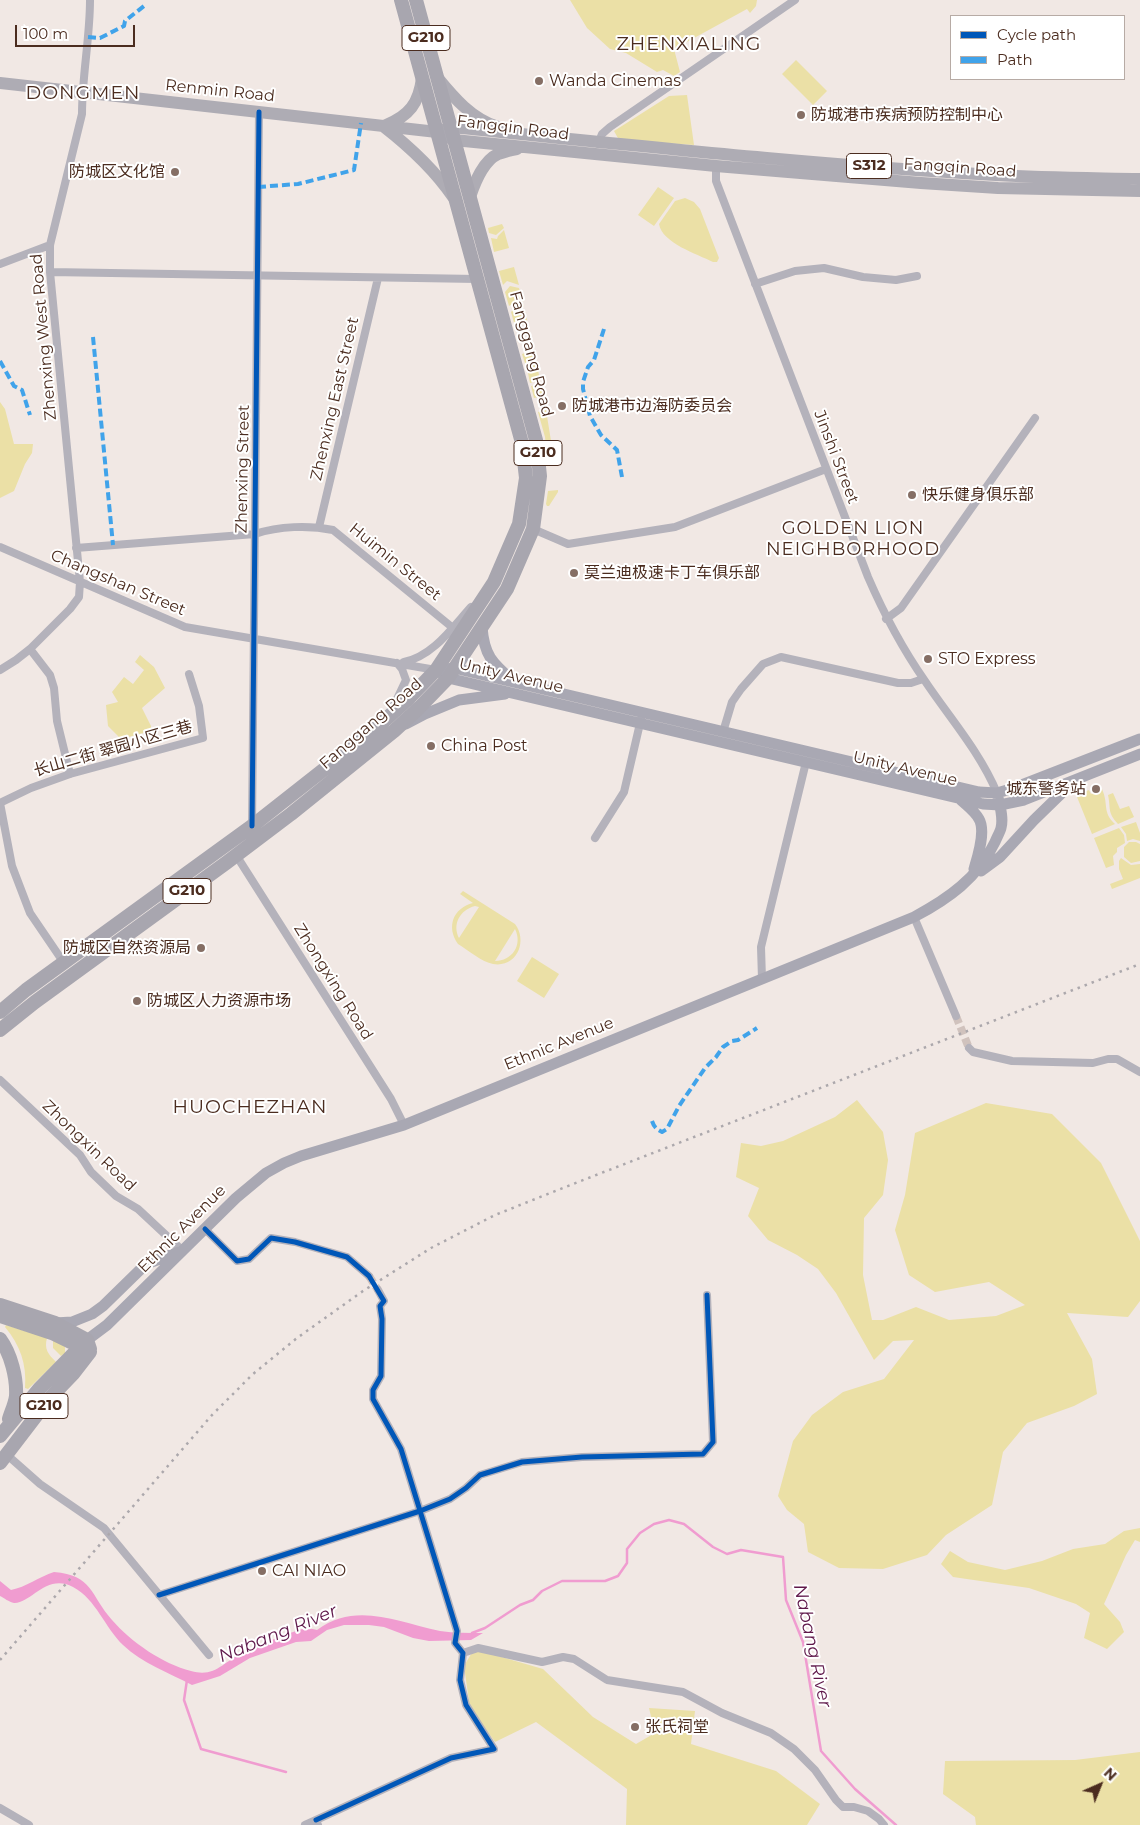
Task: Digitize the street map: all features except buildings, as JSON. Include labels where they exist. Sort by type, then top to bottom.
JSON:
[{"type":"highway","name":"G210","points":[[401,0],[437,132]]},
{"type":"highway","name":"G210","points":[[416,0],[452,133]]},
{"type":"highway","name":"Fanggang Road","points":[[0,1012],[252,826],[374,730],[436,670],[494,582],[519,524],[526,478],[522,442],[437,132]]},
{"type":"highway","name":"Fanggang Road","points":[[0,1030],[35,1002],[236,856],[394,731],[419,708],[451,673],[506,589],[533,529],[540,476],[536,440],[452,133]]},
{"type":"highway","points":[[0,1305],[55,1323],[86,1346]]},
{"type":"highway","points":[[0,1316],[86,1346]]},
{"type":"highway","name":"G210","points":[[0,1339],[11,1362],[16,1398],[2,1433]]},
{"type":"highway","name":"G210","points":[[2,1433],[39,1389],[86,1346]]},
{"type":"highway","name":"G210","points":[[3,1459],[49,1399],[73,1374],[86,1346]]},
{"type":"main road","points":[[437,77],[466,109],[486,123],[525,141]]},
{"type":"main road","points":[[422,78],[421,92],[411,110],[399,120],[383,126],[421,158],[440,178],[456,200]]},
{"type":"main road","name":"Renmin Road","points":[[0,83],[437,132]]},
{"type":"main road","name":"Fangqin Road","points":[[437,132],[597,148],[718,154],[936,171],[1016,176],[1140,179]]},
{"type":"main road","points":[[470,197],[475,182],[485,165],[497,155],[525,141]]},
{"type":"main road","name":"Fangqin Road","points":[[597,148],[716,166],[998,188],[1140,191]]},
{"type":"main road","points":[[394,731],[425,714],[459,700],[513,688],[488,655],[483,643],[482,627]]},
{"type":"main road","name":"Unity Avenue","points":[[436,670],[641,718],[806,762],[983,804],[1000,805],[1024,800],[1140,754]]},
{"type":"main road","name":"Unity Avenue","points":[[641,718],[723,732],[979,792],[997,793],[1140,739]]},
{"type":"main road","points":[[971,878],[1000,857],[1034,820],[1077,779]]},
{"type":"main road","name":"Ethnic Avenue","points":[[86,1346],[252,1184],[266,1173],[284,1163],[301,1156],[404,1125],[914,917],[958,890],[971,878],[990,852],[1001,828],[1000,805],[997,793]]},
{"type":"main road","points":[[958,798],[980,820],[981,846],[971,878]]},
{"type":"main road","points":[[55,1323],[72,1322],[92,1314],[104,1306],[146,1264],[182,1251]]},
{"type":"street","name":"Zhenxing West Road","points":[[80,582],[50,272],[50,245],[82,114],[82,92],[90,0]]},
{"type":"street","points":[[597,148],[602,134],[618,121],[795,0]]},
{"type":"street","name":"Zhenxing Street","points":[[252,826],[259,112]]},
{"type":"street","name":"Jinshi Street","points":[[716,166],[716,181],[826,469],[886,619],[923,679],[989,774],[997,793]]},
{"type":"street","points":[[0,264],[50,245]]},
{"type":"street","points":[[756,284],[795,271],[824,268],[863,277],[896,280],[917,276]]},
{"type":"street","points":[[50,272],[477,280]]},
{"type":"street","name":"Zhenxing East Street","points":[[319,527],[378,278]]},
{"type":"street","points":[[886,619],[901,608],[1035,418]]},
{"type":"street","points":[[533,529],[568,544],[675,527],[826,469]]},
{"type":"street","name":"Huimin Street","points":[[76,548],[254,534],[269,529],[319,527],[333,530],[453,628]]},
{"type":"street","name":"Changshan Street","points":[[0,547],[185,628],[436,670]]},
{"type":"street","points":[[0,670],[30,648],[70,609],[79,597],[80,582]]},
{"type":"street","points":[[397,663],[416,660],[436,646],[494,582]]},
{"type":"street","points":[[30,648],[50,675],[54,688],[57,721],[70,774]]},
{"type":"street","points":[[723,732],[732,702],[741,689],[764,664],[781,657],[898,684],[911,683],[923,679]]},
{"type":"street","points":[[374,730],[397,699],[406,680],[402,669],[397,663]]},
{"type":"street","name":"长山二街 翠园小区三巷","points":[[0,803],[31,788],[70,774],[203,738],[198,706],[189,674]]},
{"type":"street","points":[[595,838],[624,792],[641,718]]},
{"type":"street","points":[[762,979],[761,947],[806,762]]},
{"type":"street","points":[[0,803],[15,876],[30,913],[64,963]]},
{"type":"street","name":"Zhongxing Road","points":[[236,856],[391,1099],[404,1125]]},
{"type":"street","points":[[914,917],[956,1016]]},
{"type":"street","points":[[969,1048],[973,1052],[1012,1061],[1093,1063],[1117,1059],[1140,1072]]},
{"type":"street","name":"Zhongxin Road","points":[[0,1080],[80,1155],[92,1172],[116,1196],[138,1209],[182,1251]]},
{"type":"street","points":[[205,1229],[237,1261],[249,1258],[271,1238],[295,1242],[346,1257],[369,1276]]},
{"type":"street","points":[[305,1825],[317,1822],[451,1758],[494,1749],[466,1705],[460,1680],[463,1654],[456,1643],[457,1631],[401,1449],[373,1400],[373,1390],[381,1376],[382,1319],[380,1306],[384,1301],[378,1290]]},
{"type":"street","points":[[159,1595],[420,1511],[450,1498],[480,1476],[522,1462],[582,1457],[703,1454],[713,1442],[707,1295]]},
{"type":"street","points":[[3,1459],[104,1528],[209,1655]]},
{"type":"street","points":[[463,1654],[478,1648],[542,1662],[563,1657],[574,1658],[607,1680],[684,1692],[722,1714],[771,1732],[794,1749],[815,1770],[836,1800],[843,1806],[868,1811],[884,1825]]},
{"type":"street","points":[[0,1808],[29,1825]]},
{"type":"shaded area","points":[[570,0],[757,0],[756,6],[750,13],[747,9],[674,49],[680,72],[674,76],[663,70],[657,72],[626,53],[610,49],[587,28]]},
{"type":"shaded area","points":[[796,60],[827,91],[813,105],[782,74]]},
{"type":"shaded area","points":[[687,95],[694,145],[619,140],[614,131],[669,96]]},
{"type":"shaded area","points":[[658,187],[674,198],[654,226],[638,215]]},
{"type":"shaded area","points":[[685,198],[694,202],[700,209],[719,258],[717,262],[713,262],[681,247],[666,237],[662,231],[659,224],[675,201]]},
{"type":"shaded area","points":[[502,224],[504,228],[496,235],[489,233],[488,228]]},
{"type":"shaded area","points":[[504,230],[509,248],[494,252],[491,238],[497,239]]},
{"type":"shaded area","points":[[514,267],[519,285],[507,281],[503,285],[499,271]]},
{"type":"shaded area","points":[[510,286],[519,288],[524,307],[513,303],[509,306],[505,292]]},
{"type":"shaded area","points":[[515,308],[525,311],[528,325],[523,324],[516,330],[511,312]]},
{"type":"shaded area","points":[[534,350],[537,366],[527,369],[522,354]]},
{"type":"shaded area","points":[[538,370],[540,380],[530,383],[528,373]]},
{"type":"shaded area","points":[[541,384],[543,396],[534,398],[531,386]]},
{"type":"shaded area","points":[[0,402],[5,409],[14,444],[33,444],[32,453],[25,464],[14,491],[0,498]]},
{"type":"shaded area","points":[[546,410],[553,453],[547,454],[545,437],[538,412]]},
{"type":"shaded area","points":[[558,490],[549,506],[547,506],[548,491]]},
{"type":"shaded area","points":[[140,655],[154,667],[165,688],[142,708],[151,726],[151,731],[121,739],[108,726],[106,705],[118,702],[112,692],[124,677],[133,684],[144,670],[135,662]]},
{"type":"shaded area","points":[[1102,789],[1108,816],[1115,824],[1092,834],[1077,797],[1089,790],[1091,794]]},
{"type":"shaded area","points":[[1113,793],[1120,809],[1129,806],[1134,817],[1118,824],[1110,810],[1108,795]]},
{"type":"shaded area","points":[[1136,822],[1140,833],[1140,841],[1133,839],[1127,841],[1126,834],[1121,827]]},
{"type":"shaded area","points":[[1119,828],[1124,835],[1125,843],[1117,848],[1117,852],[1113,856],[1114,865],[1106,868],[1094,838]]},
{"type":"shaded area","points":[[1129,842],[1140,844],[1140,861],[1131,863],[1124,857],[1124,847]]},
{"type":"shaded area","points":[[1121,858],[1131,865],[1140,864],[1140,878],[1112,889],[1110,884],[1123,879],[1119,869]]},
{"type":"shaded area","points":[[463,891],[515,924],[519,931],[520,945],[514,958],[501,964],[489,963],[458,944],[452,931],[454,919],[461,909],[473,903],[460,894]],"holes":[[[475,906],[479,907],[459,938],[456,928],[459,918],[465,911]],[[515,929],[518,941],[514,951],[506,958],[495,961]]]},
{"type":"shaded area","points":[[532,957],[559,974],[544,998],[517,981]]},
{"type":"shaded area","points":[[857,1100],[883,1132],[888,1160],[883,1195],[864,1218],[863,1275],[872,1320],[883,1320],[916,1307],[949,1320],[996,1316],[1025,1305],[989,1282],[935,1292],[909,1275],[895,1230],[905,1195],[915,1133],[986,1103],[1052,1114],[1101,1163],[1140,1241],[1140,1301],[1128,1317],[1067,1313],[1092,1359],[1097,1394],[1074,1406],[1027,1423],[1003,1452],[992,1505],[946,1535],[927,1555],[883,1569],[839,1568],[808,1552],[804,1524],[787,1510],[778,1496],[793,1441],[812,1415],[843,1392],[884,1379],[914,1340],[893,1341],[874,1360],[836,1293],[818,1269],[797,1255],[768,1240],[748,1216],[759,1188],[736,1177],[741,1143],[761,1146],[783,1141],[835,1117]]},
{"type":"shaded area","points":[[6,1325],[47,1338],[47,1351],[56,1362],[28,1389],[25,1388],[24,1363],[15,1341],[5,1327]]},
{"type":"shaded area","points":[[53,1340],[65,1347],[65,1353],[61,1356],[53,1348]]},
{"type":"shaded area","points":[[1140,1528],[1140,1542],[1135,1540],[1126,1555],[1104,1604],[1120,1622],[1124,1632],[1107,1649],[1084,1638],[1090,1613],[1076,1604],[1029,1588],[953,1577],[941,1564],[950,1551],[968,1562],[1005,1570],[1042,1561],[1073,1549],[1105,1544],[1124,1531]]},
{"type":"shaded area","points":[[54,1572],[76,1577],[84,1582],[112,1620],[128,1636],[148,1651],[180,1668],[199,1673],[213,1671],[242,1653],[285,1635],[306,1628],[317,1630],[332,1621],[347,1617],[377,1616],[440,1631],[483,1633],[471,1640],[429,1641],[413,1638],[384,1627],[344,1625],[327,1630],[311,1641],[296,1642],[250,1658],[220,1676],[192,1685],[130,1651],[117,1638],[88,1599],[73,1587],[63,1584],[47,1586],[27,1599],[14,1603],[0,1596],[0,1581],[11,1590]]},
{"type":"shaded area","points":[[474,1649],[543,1669],[593,1717],[636,1744],[655,1733],[649,1708],[695,1711],[691,1744],[776,1771],[820,1804],[807,1825],[626,1825],[627,1789],[536,1722],[495,1742],[470,1708],[464,1666]]},
{"type":"shaded area","points":[[1140,1752],[1140,1825],[976,1825],[975,1817],[943,1794],[945,1761],[1075,1760]]},
{"type":"waterway","name":"Nabang River","points":[[472,1633],[485,1628],[520,1605],[533,1600],[542,1591],[562,1581],[605,1581],[618,1576],[627,1563],[627,1549],[640,1533],[654,1524],[669,1520],[684,1524],[713,1547],[727,1554],[741,1550],[783,1557],[786,1600],[803,1642],[821,1751],[855,1789],[896,1825]]},
{"type":"waterway","points":[[187,1680],[184,1700],[201,1749],[286,1772]]},
{"type":"tunnel","points":[[956,1016],[969,1048]]},
{"type":"tunnel","points":[[369,1276],[378,1290]]},
{"type":"railway","points":[[0,1660],[212,1415],[253,1374],[297,1338],[363,1291],[431,1248],[495,1215],[1140,964]]},
{"type":"marked path","points":[[88,37],[100,38],[124,26],[125,21],[144,6]]},
{"type":"marked path","points":[[258,187],[298,184],[354,170],[361,123]]},
{"type":"marked path","points":[[604,329],[594,360],[588,367],[583,382],[583,389],[590,416],[601,435],[617,450],[622,477]]},
{"type":"marked path","points":[[93,337],[113,545]]},
{"type":"marked path","points":[[0,361],[14,386],[22,390],[30,415]]},
{"type":"marked path","points":[[652,1121],[660,1131],[662,1132],[667,1129],[679,1106],[705,1068],[723,1047],[757,1028]]},
{"type":"cycle path","points":[[252,826],[259,112]]},
{"type":"cycle path","points":[[205,1229],[237,1261],[249,1259],[271,1238],[295,1242],[347,1257],[369,1276],[384,1301],[380,1306],[382,1319],[381,1376],[373,1390],[373,1399],[401,1449],[457,1631],[455,1643],[463,1653],[460,1680],[466,1705],[494,1749],[451,1758],[316,1820]]},
{"type":"cycle path","points":[[159,1595],[420,1511],[450,1499],[480,1475],[522,1462],[582,1457],[703,1454],[713,1442],[707,1295]]},
{"type":"place","name":"Wanda Cinemas","points":[[539,81]]},
{"type":"place","name":"防城港市疾病预防控制中心","points":[[801,115]]},
{"type":"place","name":"防城区文化馆","points":[[175,172]]},
{"type":"place","name":"防城港市边海防委员会","points":[[562,406]]},
{"type":"place","name":"快乐健身俱乐部","points":[[912,495]]},
{"type":"place","name":"莫兰迪极速卡丁车俱乐部","points":[[574,573]]},
{"type":"place","name":"STO Express","points":[[928,659]]},
{"type":"place","name":"China Post","points":[[431,746]]},
{"type":"place","name":"城东警务站","points":[[1096,789]]},
{"type":"place","name":"防城区自然资源局","points":[[201,948]]},
{"type":"place","name":"防城区人力资源市场","points":[[137,1001]]},
{"type":"place","name":"CAI NIAO","points":[[262,1571]]},
{"type":"place","name":"张氏祠堂","points":[[635,1727]]},
{"type":"district","name":"ZHENXIALING","points":[[689,44]]},
{"type":"district","name":"DONGMEN","points":[[83,93]]},
{"type":"district","name":"GOLDEN LION NEIGHBORHOOD","points":[[853,539]]},
{"type":"district","name":"HUOCHEZHAN","points":[[250,1107]]}]
